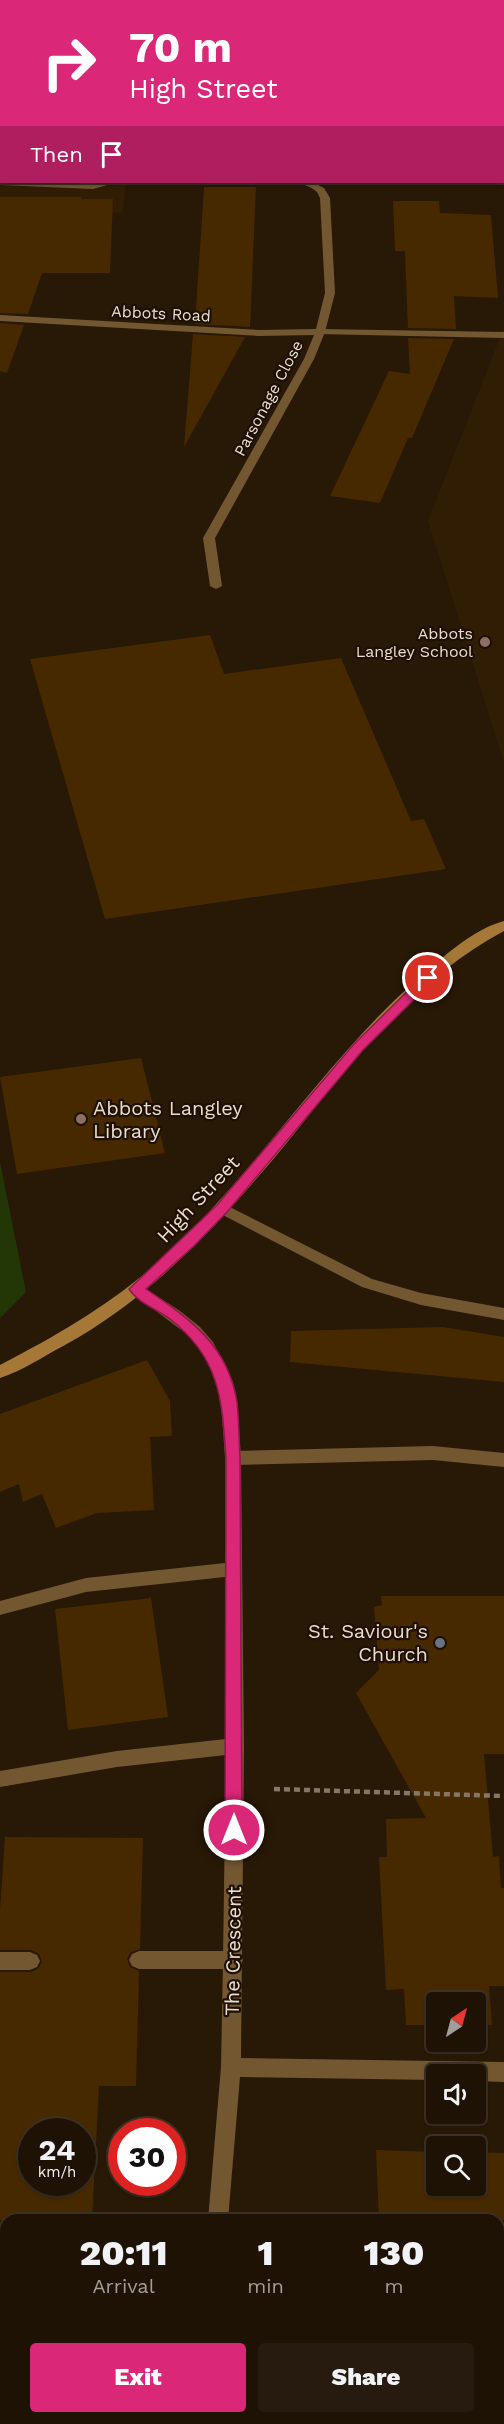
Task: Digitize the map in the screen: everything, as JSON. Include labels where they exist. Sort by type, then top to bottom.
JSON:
[{"type":"street","points":[[23,183],[93,186],[108,183]]},
{"type":"street","name":"Parsonage Close","points":[[216,586],[209,538],[309,359],[320,332],[330,293],[325,198],[321,190],[308,184]]},
{"type":"street","name":"Abbots Road","points":[[0,318],[259,333],[504,335]]},
{"type":"street","name":"High Street","points":[[0,1372],[65,1338],[104,1314],[189,1242],[222,1208],[358,1047],[412,993],[461,949],[504,925]]},
{"type":"street","points":[[222,1208],[367,1283],[421,1299],[504,1314]]},
{"type":"street","name":"The Crescent","points":[[136,1289],[194,1331],[207,1346],[217,1364],[229,1401],[233,1458],[234,1569],[233,1960],[231,2067],[219,2214]]},
{"type":"street","points":[[233,1458],[433,1453],[504,1460]]},
{"type":"street","points":[[0,1608],[86,1586],[234,1569]]},
{"type":"street","points":[[0,1779],[105,1759],[174,1750],[235,1746]]},
{"type":"street","points":[[140,1960],[233,1960]]},
{"type":"street","points":[[0,1961],[30,1961]]},
{"type":"street","points":[[231,2067],[504,2072]]},
{"type":"path","points":[[234,1787],[504,1796]]},
{"type":"shaded area","points":[[0,183],[126,183],[123,213],[0,210]]},
{"type":"shaded area","name":"Abbots Langley School","points":[[504,327],[504,763],[428,521]]},
{"type":"green space","points":[[0,1162],[26,1292],[0,1318]]},
{"type":"building","points":[[204,187],[256,187],[250,327],[195,324]]},
{"type":"building","points":[[0,197],[113,199],[110,273],[42,273],[28,314],[0,313]]},
{"type":"building","points":[[393,201],[439,201],[440,213],[491,215],[498,298],[454,296],[456,329],[408,328],[405,251],[395,251]]},
{"type":"building","points":[[0,323],[24,325],[7,373],[0,371]]},
{"type":"building","points":[[193,334],[245,337],[184,447]]},
{"type":"building","points":[[408,338],[454,339],[412,438],[408,438],[380,503],[330,496],[389,371],[410,374]]},
{"type":"building","points":[[210,635],[224,674],[341,658],[411,821],[424,819],[446,869],[105,919],[30,659]]},
{"type":"building","name":"Abbots Langley Library","points":[[141,1058],[165,1153],[17,1174],[0,1077]]},
{"type":"building","points":[[443,1327],[504,1337],[504,1382],[290,1362],[291,1331]]},
{"type":"building","points":[[147,1360],[170,1401],[172,1436],[150,1437],[154,1510],[97,1513],[56,1528],[42,1494],[23,1502],[19,1484],[0,1492],[0,1414]]},
{"type":"building","points":[[381,1596],[504,1596],[504,1754],[484,1754],[493,1857],[499,1856],[501,1888],[504,1888],[504,1986],[489,1986],[492,2025],[486,2025],[486,1992],[426,1992],[426,2025],[406,2025],[404,1989],[386,1990],[379,1857],[387,1857],[386,1819],[426,1818],[356,1693],[379,1670],[374,1607],[382,1605]]},
{"type":"building","points":[[151,1598],[168,1717],[68,1730],[55,1609]]},
{"type":"building","points":[[5,1837],[143,1838],[140,1949],[131,1952],[127,1959],[130,1967],[139,1971],[136,2086],[99,2086],[96,2143],[96,2118],[18,2118],[18,2196],[93,2196],[92,2214],[0,2214],[0,1972],[31,1972],[38,1969],[42,1962],[39,1954],[31,1950],[0,1950]]},
{"type":"building","points":[[376,2150],[426,2152],[426,2196],[486,2196],[486,2152],[504,2153],[504,2214],[379,2214]]},
{"type":"place","name":"Abbots Langley School","points":[[485,642]]},
{"type":"place","name":"Abbots Langley Library","points":[[81,1119]]},
{"type":"place","name":"St. Saviour's Church","points":[[440,1643]]},
{"type":"route","points":[[234,1830],[233,1458],[229,1401],[225,1382],[207,1346],[194,1331],[136,1289],[189,1242],[222,1208],[358,1047],[428,978]]}]
